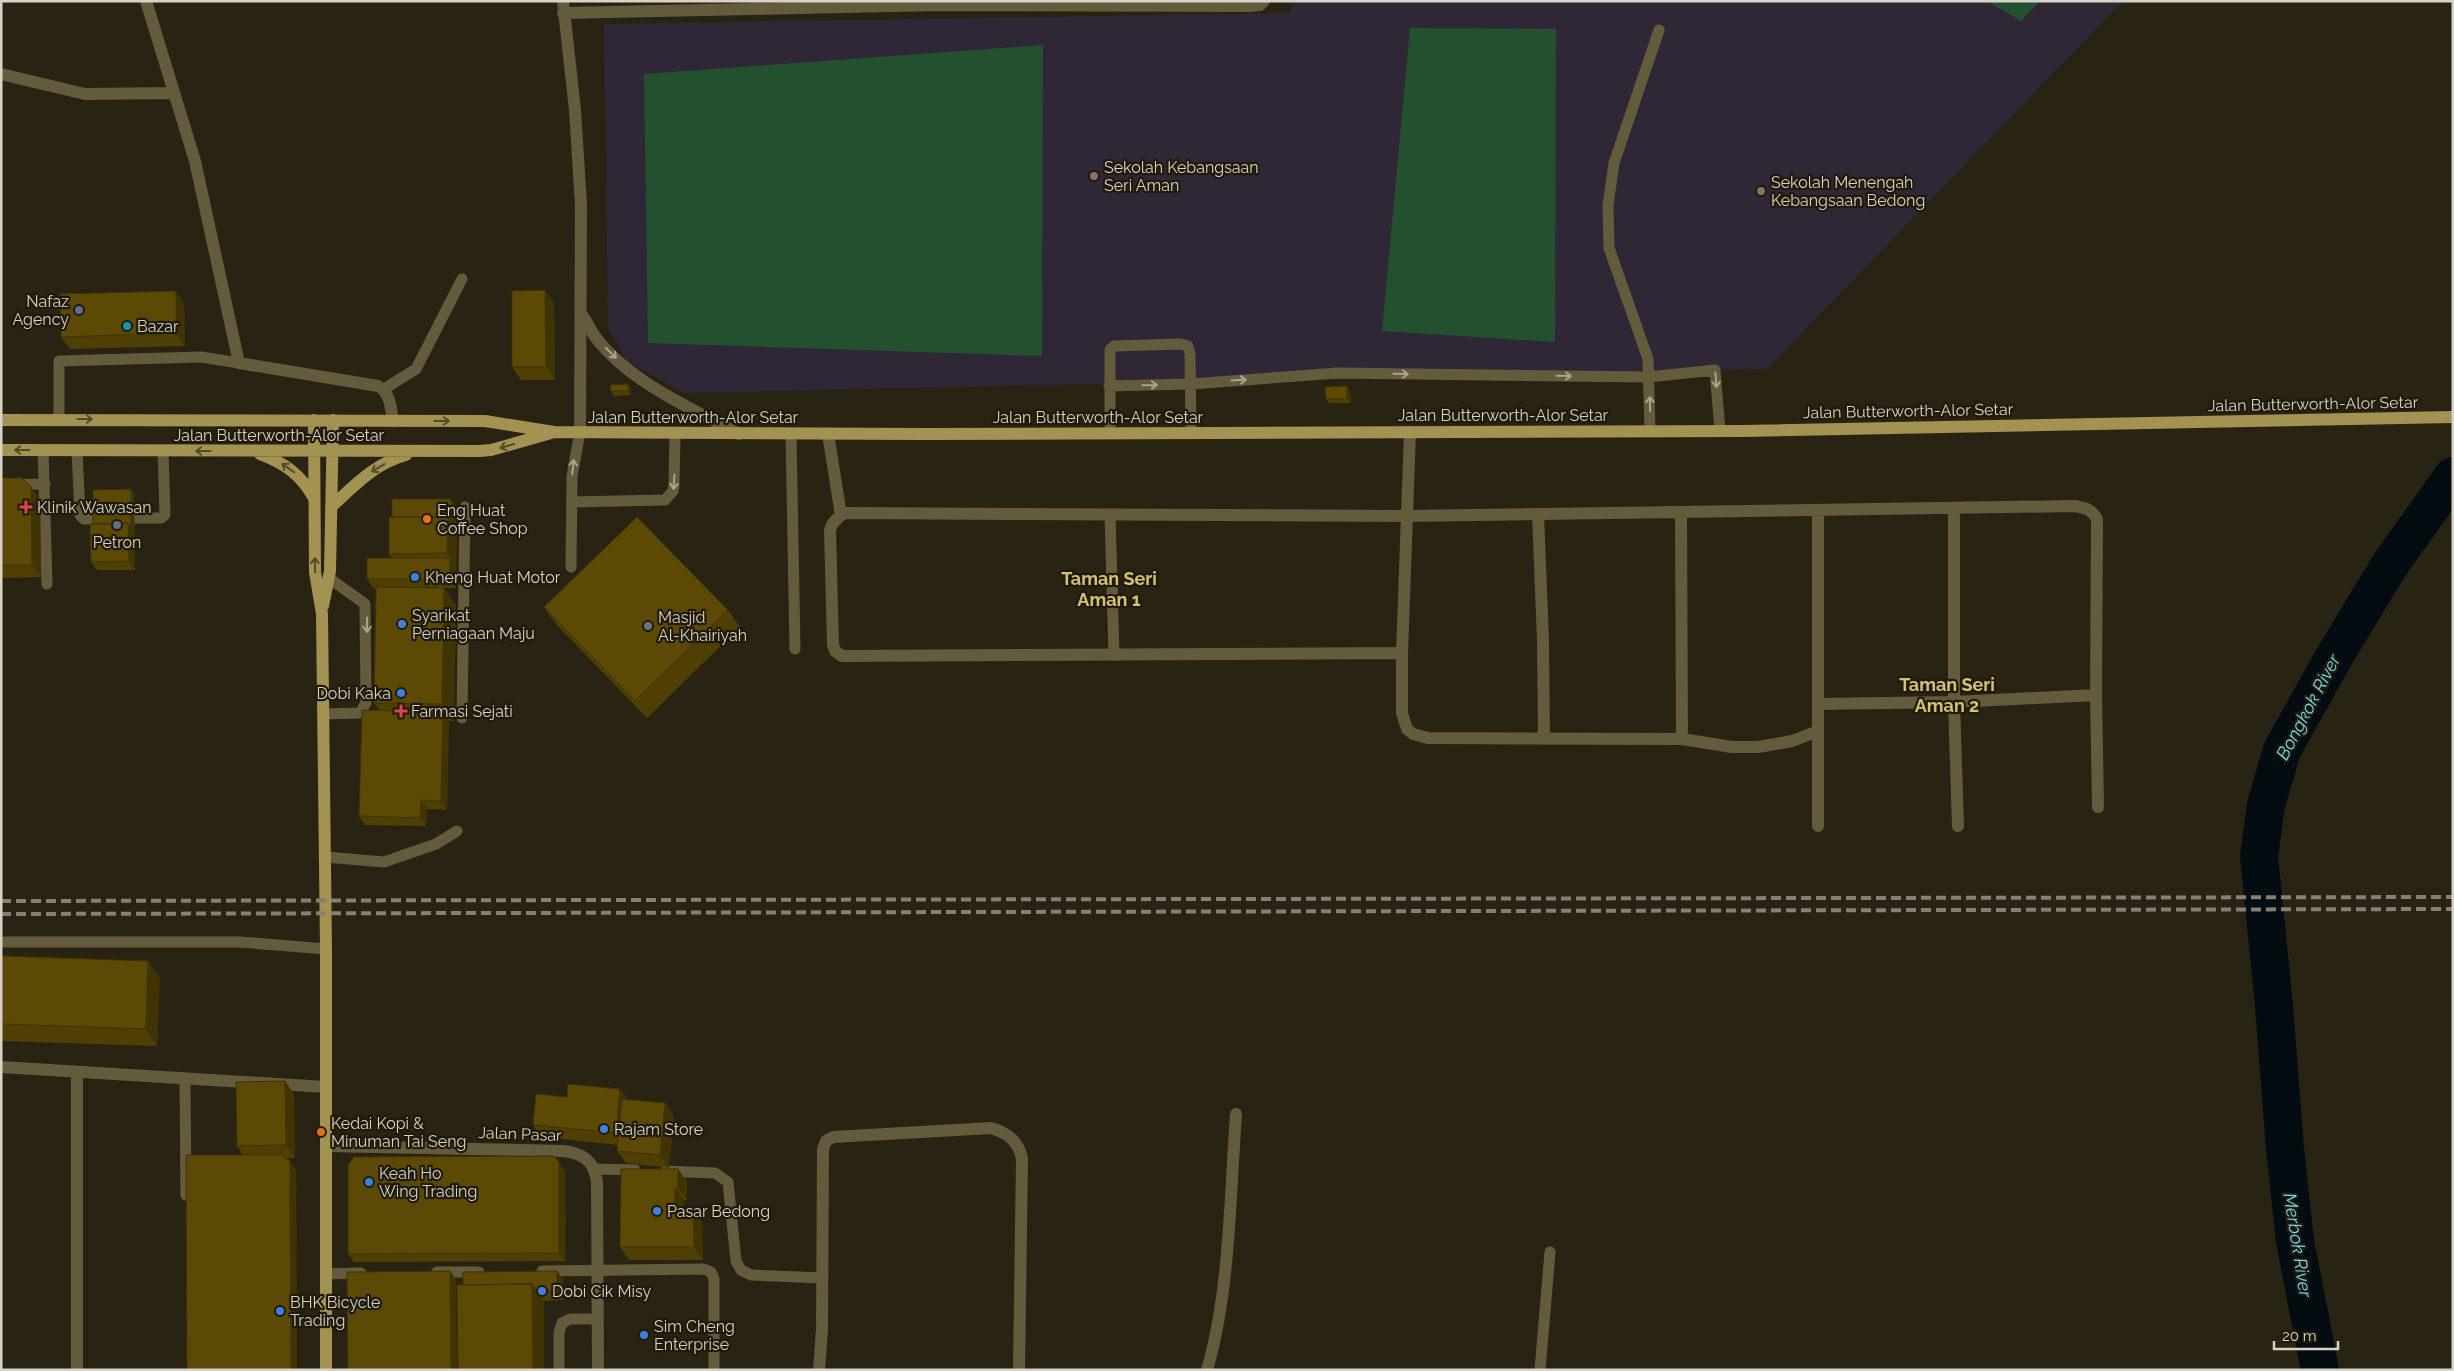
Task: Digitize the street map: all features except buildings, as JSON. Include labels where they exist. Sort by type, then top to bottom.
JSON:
[{"type":"main road","name":"Jalan Butterworth-Alor Setar","points":[[1,420],[484,421],[554,432],[828,434],[1720,431],[2453,418]]},
{"type":"main road","points":[[314,420],[315,572],[322,614],[326,949],[326,1370]]},
{"type":"main road","points":[[322,614],[329,578],[333,420]]},
{"type":"main road","name":"Jalan Butterworth-Alor Setar","points":[[1,450],[491,450],[554,432]]},
{"type":"main road","points":[[252,451],[275,459],[289,468],[300,477],[314,498]]},
{"type":"main road","points":[[331,507],[358,481],[394,458],[423,451]]},
{"type":"street","points":[[146,1],[195,161],[239,363],[370,383],[384,389],[390,403],[393,420]]},
{"type":"street","points":[[580,432],[582,315],[580,176],[575,110],[563,7],[1248,6],[1260,5],[1264,1]]},
{"type":"street","points":[[1,74],[85,94],[174,93]]},
{"type":"street","points":[[582,315],[596,338],[613,356],[648,383],[739,434]]},
{"type":"street","points":[[1410,432],[1402,653],[1402,713],[1407,729],[1412,734],[1428,738],[1682,739],[1732,747],[1758,747],[1792,741],[1818,732]]},
{"type":"street","points":[[828,434],[840,515]]},
{"type":"street","points":[[1402,653],[842,656],[835,651],[833,644],[830,530],[833,522],[840,515],[846,513],[1406,516],[2075,506],[2087,508],[2093,512],[2097,519],[2096,695],[2098,807]]},
{"type":"street","points":[[1954,508],[1954,702],[1958,826]]},
{"type":"street","points":[[1818,510],[1818,826]]},
{"type":"street","points":[[1681,512],[1682,739]]},
{"type":"street","points":[[1538,514],[1544,640],[1544,739]]},
{"type":"street","points":[[1818,704],[1954,702],[2096,695]]},
{"type":"street","points":[[1,1067],[326,1087]]},
{"type":"street","points":[[77,1072],[77,1370]]},
{"type":"street","points":[[1208,1370],[1218,1317],[1226,1248],[1236,1114]]},
{"type":"street","points":[[819,1370],[823,1148],[826,1141],[833,1138],[990,1128],[1002,1131],[1019,1147],[1022,1158],[1019,1370]]},
{"type":"street","name":"Jalan Pasar","points":[[326,1146],[564,1151],[583,1156],[591,1162],[594,1169]]},
{"type":"street","points":[[594,1169],[597,1182],[598,1370]]},
{"type":"lane","points":[[1650,431],[1648,359],[1610,248],[1608,205],[1614,163],[1659,30]]},
{"type":"lane","points":[[384,389],[416,369],[462,279]]},
{"type":"lane","points":[[1110,433],[1109,355],[1114,346],[1182,344],[1188,346],[1191,432]]},
{"type":"lane","points":[[59,419],[59,361],[200,357],[239,363]]},
{"type":"lane","points":[[1109,386],[1190,384],[1338,373],[1649,377],[1716,370],[1720,431]]},
{"type":"lane","points":[[571,567],[574,455],[580,432]]},
{"type":"lane","points":[[572,502],[665,500],[673,491],[674,485],[675,433]]},
{"type":"lane","points":[[791,434],[795,649]]},
{"type":"lane","points":[[43,450],[47,584]]},
{"type":"lane","points":[[77,450],[80,515],[84,519],[96,519]]},
{"type":"lane","points":[[134,518],[162,518],[164,514],[163,451]]},
{"type":"lane","points":[[1,485],[45,484]]},
{"type":"lane","points":[[462,718],[459,596],[465,507]]},
{"type":"lane","points":[[1110,515],[1114,655]]},
{"type":"lane","points":[[323,714],[355,714],[365,708],[367,610],[364,602],[329,578]]},
{"type":"lane","points":[[364,602],[376,597]]},
{"type":"lane","points":[[325,857],[384,862],[436,844],[456,831]]},
{"type":"lane","points":[[1,942],[240,942],[326,949]]},
{"type":"lane","points":[[185,1079],[186,1205]]},
{"type":"lane","points":[[594,1169],[710,1172],[725,1178],[730,1186],[736,1261],[741,1270],[750,1274],[822,1278]]},
{"type":"lane","points":[[1540,1370],[1550,1252]]},
{"type":"lane","points":[[530,1271],[704,1270],[712,1272],[714,1279],[714,1370]]},
{"type":"lane","points":[[424,1273],[463,1277],[492,1272]]},
{"type":"lane","points":[[326,1274],[375,1273]]},
{"type":"lane","points":[[559,1370],[559,1333],[562,1323],[570,1320],[598,1319]]},
{"type":"shaded area","name":"Sekolah Kebangsaan Seri Aman","points":[[1292,1],[2123,1],[1767,369],[684,393],[627,361],[608,328],[604,24],[1290,13]]},
{"type":"green space","points":[[1987,1],[2040,1],[2021,21]]},
{"type":"green space","points":[[1410,28],[1556,29],[1555,342],[1382,331]]},
{"type":"green space","points":[[1043,45],[1042,356],[648,343],[644,74]]},
{"type":"waterway","name":"Bongkok River","points":[[2320,1370],[2295,1241],[2285,1149],[2274,1006],[2259,856],[2266,805],[2282,750],[2334,657],[2389,566],[2453,476]]},
{"type":"railway","points":[[1,901],[2453,897]]},
{"type":"railway","points":[[1,914],[2453,909]]},
{"type":"place","name":"Sekolah Kebangsaan Seri Aman","points":[[1094,176]]},
{"type":"place","name":"Sekolah Menengah Kebangsaan Bedong","points":[[1761,191]]},
{"type":"place","name":"Nafaz Agency","points":[[79,310]]},
{"type":"place","name":"Bazar","points":[[127,326]]},
{"type":"place","name":"Klinik Wawasan","points":[[26,507]]},
{"type":"place","name":"Eng Huat Coffee Shop","points":[[427,519]]},
{"type":"place","name":"Petron","points":[[117,525]]},
{"type":"place","name":"Kheng Huat Motor","points":[[415,577]]},
{"type":"place","name":"Syarikat Perniagaan Maju","points":[[402,624]]},
{"type":"place","name":"Masjid Al-Khairiyah","points":[[648,626]]},
{"type":"place","name":"Dobi Kaka","points":[[401,693]]},
{"type":"place","name":"Farmasi Sejati","points":[[401,711]]},
{"type":"place","name":"Rajam Store","points":[[604,1129]]},
{"type":"place","name":"Kedai Kopi & Minuman Tai Seng","points":[[321,1132]]},
{"type":"place","name":"Keah Ho Wing Trading","points":[[369,1182]]},
{"type":"place","name":"Pasar Bedong","points":[[657,1211]]},
{"type":"place","name":"Dobi Cik Misy","points":[[542,1291]]},
{"type":"place","name":"BHK Bicycle Trading","points":[[280,1311]]},
{"type":"place","name":"Sim Cheng Enterprise","points":[[644,1335]]},
{"type":"district","name":"Taman Seri Aman 1","points":[[1109,588]]},
{"type":"district","name":"Taman Seri Aman 2","points":[[1947,694]]},
{"type":"water label","name":"Merbok River","points":[[2298,1245]]}]
